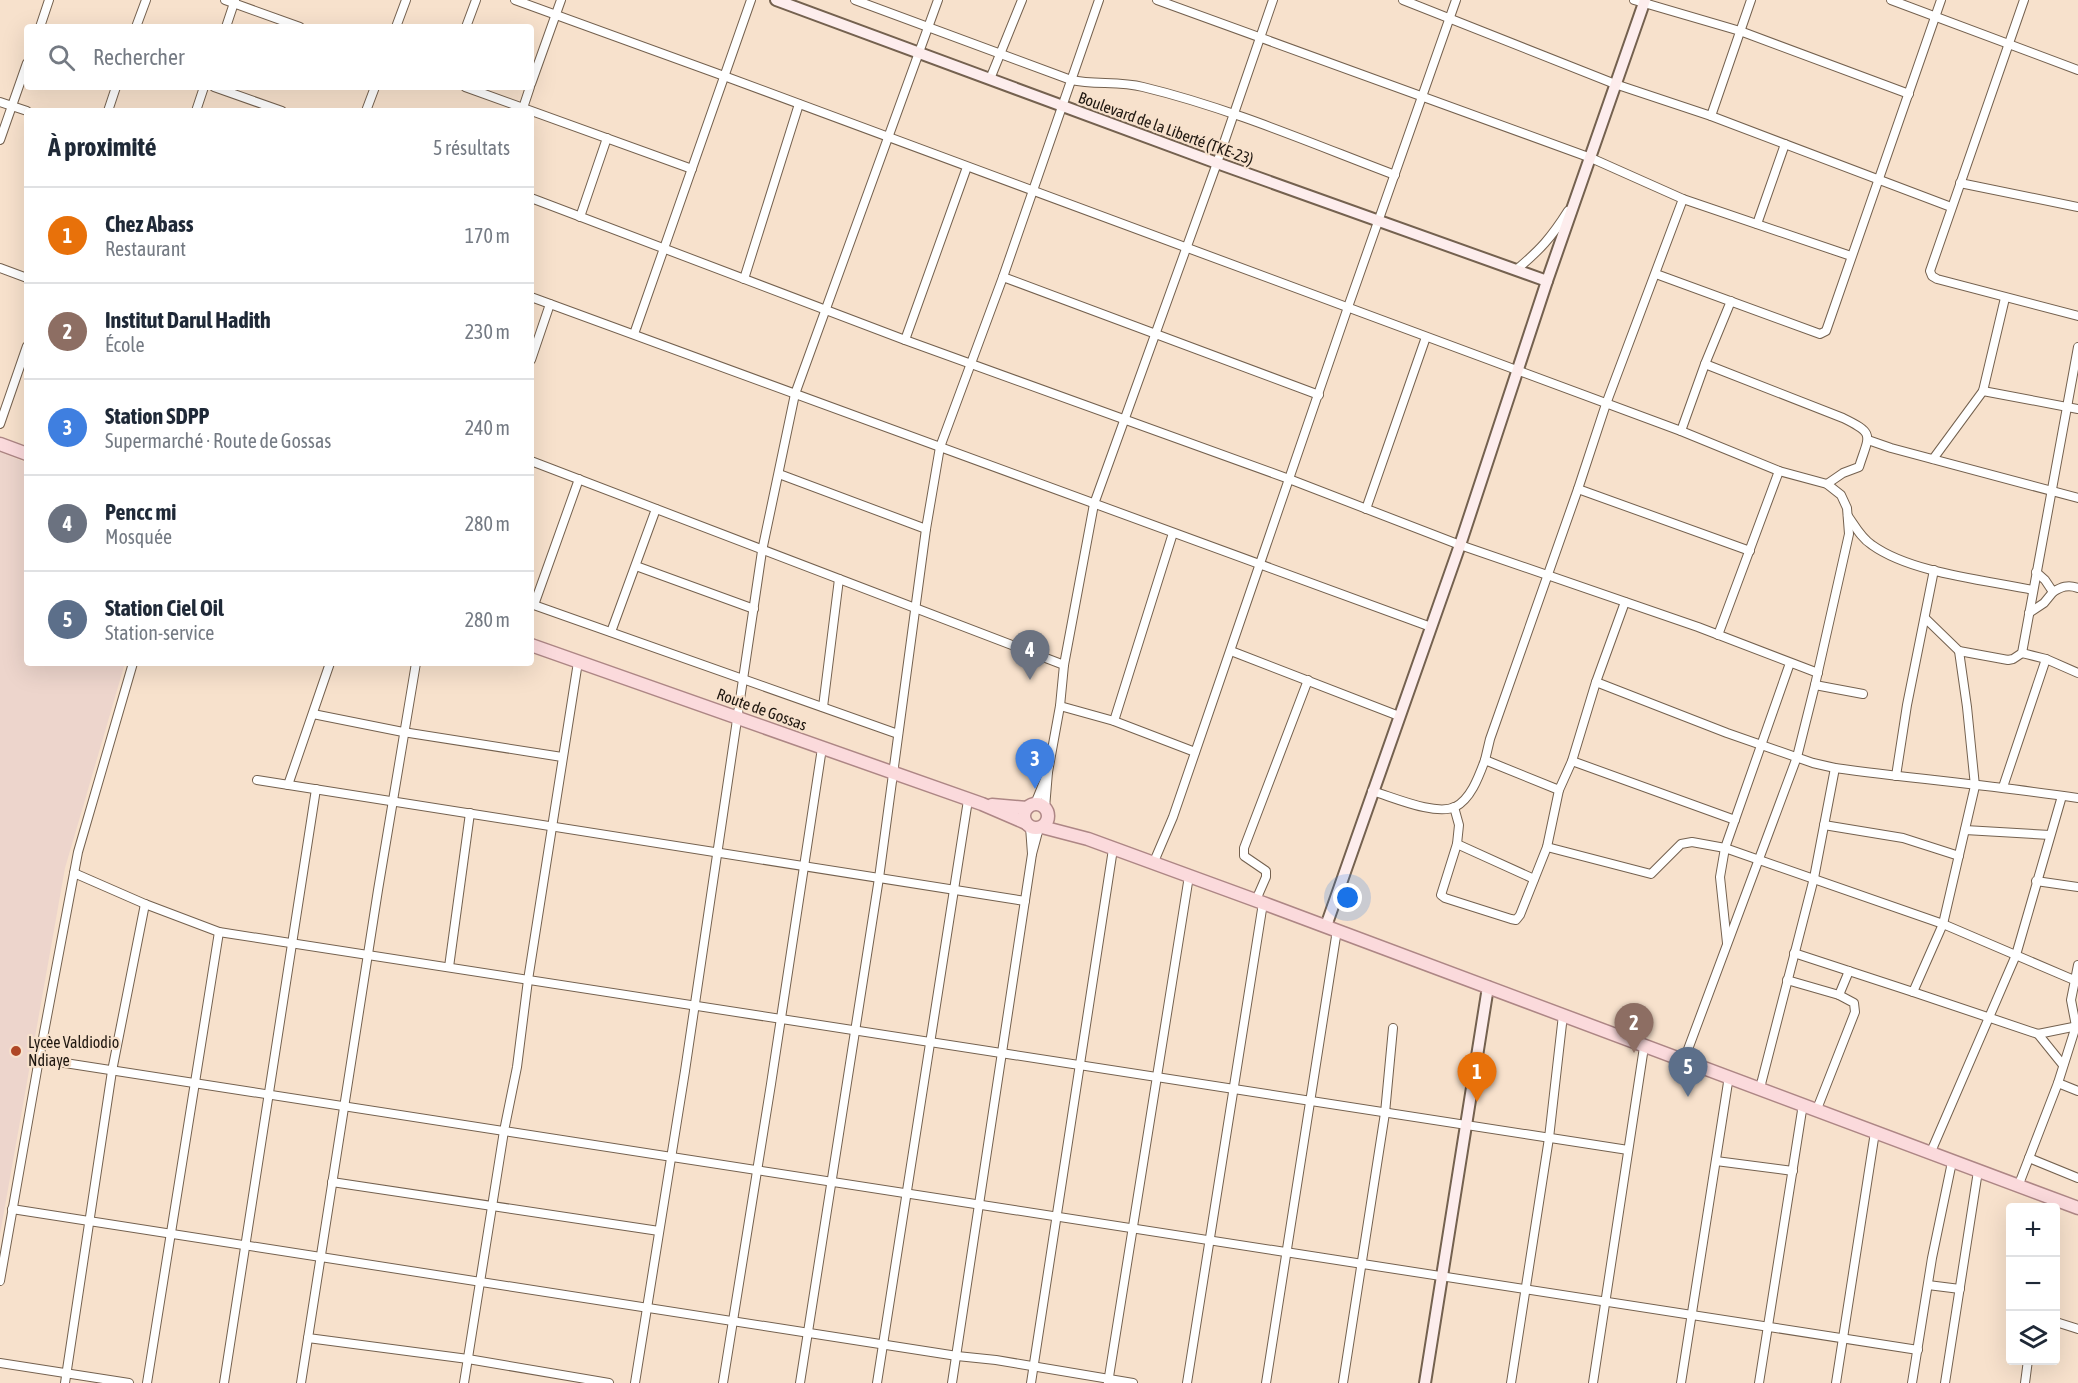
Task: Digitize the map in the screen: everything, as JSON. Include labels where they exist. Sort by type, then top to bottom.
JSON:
[{"type":"main road","points":[[0,444],[24,453]]},
{"type":"main road","name":"Route de Gossas","points":[[534,646],[982,804]]},
{"type":"main road","points":[[982,804],[1039,809],[1088,839]]},
{"type":"main road","points":[[982,804],[1034,826],[1088,839],[1260,901],[1644,1047],[1729,1076],[1930,1154],[2019,1185],[2052,1203]]},
{"type":"main road","points":[[1034,826],[1024,815],[1039,809]]},
{"type":"main road","points":[[1034,826],[1046,824],[1039,809]]},
{"type":"main road","points":[[2060,1205],[2078,1208]]},
{"type":"street","points":[[41,24],[49,0]]},
{"type":"street","points":[[137,24],[146,0]]},
{"type":"street","points":[[225,0],[292,24]]},
{"type":"street","points":[[397,24],[406,0]]},
{"type":"street","points":[[467,24],[476,0]]},
{"type":"street","points":[[515,0],[1681,431],[1779,471],[1827,484],[1841,495],[1847,508],[1849,534],[1797,757],[1684,1060]]},
{"type":"street","points":[[534,77],[561,0]]},
{"type":"street","points":[[634,334],[751,0]]},
{"type":"street","name":"Boulevard de la Liberté (TKE-23)","points":[[776,0],[1217,163],[1547,281]]},
{"type":"street","points":[[855,0],[1071,80],[1088,84],[1128,83],[1233,114],[1395,175]]},
{"type":"street","points":[[635,1383],[718,852],[762,551],[795,394],[938,0]]},
{"type":"street","points":[[990,79],[1022,0]]},
{"type":"street","points":[[800,1383],[879,878],[926,529],[940,447],[1003,277],[1100,0]]},
{"type":"street","points":[[1157,0],[1591,158],[1683,200],[1851,256]]},
{"type":"street","points":[[1039,809],[1060,706],[1094,504],[1273,0]]},
{"type":"street","points":[[1403,0],[1615,84],[1711,116],[1951,207]]},
{"type":"street","points":[[1153,864],[1173,817],[1196,752],[1456,0]]},
{"type":"street","points":[[1711,116],[1751,0]]},
{"type":"street","points":[[1891,0],[2078,70]]},
{"type":"street","points":[[1656,274],[1820,334],[1826,331],[1941,0]]},
{"type":"street","points":[[2024,0],[1930,271],[1932,276],[2005,298],[2078,316]]},
{"type":"street","points":[[1266,1383],[1311,1101],[1332,928],[1372,791],[1460,545],[1547,281],[1591,158],[1641,1],[1740,31],[1909,94]]},
{"type":"street","points":[[226,24],[234,2]]},
{"type":"street","points":[[0,140],[24,72]]},
{"type":"street","points":[[109,108],[115,90]]},
{"type":"street","points":[[197,108],[203,90]]},
{"type":"street","points":[[222,90],[274,108]]},
{"type":"street","points":[[367,108],[374,90]]},
{"type":"street","points":[[472,90],[517,108]]},
{"type":"street","points":[[523,108],[530,90]]},
{"type":"street","points":[[0,102],[24,110]]},
{"type":"street","points":[[744,279],[799,104]]},
{"type":"street","points":[[534,114],[692,169]]},
{"type":"street","points":[[580,217],[607,138]]},
{"type":"street","points":[[1757,224],[1785,144]]},
{"type":"street","points":[[904,340],[967,167]]},
{"type":"street","points":[[1960,183],[2078,207]]},
{"type":"street","points":[[534,199],[904,340],[1289,479],[1460,545],[1718,635],[1818,674]]},
{"type":"street","points":[[1372,791],[1438,809],[1454,807],[1466,798],[1478,779],[1606,404],[1683,200]]},
{"type":"street","points":[[1516,270],[1547,243],[1574,202]]},
{"type":"street","points":[[0,268],[24,277]]},
{"type":"street","points":[[1003,277],[1319,395]]},
{"type":"street","points":[[534,298],[1431,627]]},
{"type":"street","points":[[1933,459],[1983,391],[2005,298]]},
{"type":"street","points":[[1681,431],[1731,301]]},
{"type":"street","points":[[534,351],[550,304]]},
{"type":"street","points":[[1366,509],[1426,337]]},
{"type":"street","points":[[1925,618],[1959,651],[2008,660],[2022,653],[2078,347]]},
{"type":"street","points":[[0,424],[24,355]]},
{"type":"street","points":[[1705,364],[1864,428],[1868,433],[1868,440],[1859,467],[1843,473],[1827,484]]},
{"type":"street","points":[[1983,391],[2078,409]]},
{"type":"street","points":[[1868,440],[2078,498]]},
{"type":"street","points":[[534,462],[1065,666]]},
{"type":"street","points":[[1718,635],[1779,471]]},
{"type":"street","points":[[778,474],[926,529]]},
{"type":"street","points":[[534,599],[579,479]]},
{"type":"street","points":[[1578,489],[1750,551]]},
{"type":"street","points":[[611,632],[656,509]]},
{"type":"street","points":[[1848,516],[1861,535],[1873,546],[1904,561],[1934,570],[2033,590]]},
{"type":"street","points":[[1114,721],[1173,533]]},
{"type":"street","points":[[636,566],[754,609]]},
{"type":"street","points":[[1896,776],[1907,705],[1934,570]]},
{"type":"street","points":[[2036,572],[2053,592]]},
{"type":"street","points":[[823,707],[839,579]]},
{"type":"street","points":[[2029,613],[2063,586],[2078,588]]},
{"type":"street","points":[[1454,807],[1460,825],[1457,844],[1441,895],[1516,920],[1546,847],[1559,790],[1572,762],[1596,682],[1625,602]]},
{"type":"street","points":[[534,605],[898,734]]},
{"type":"street","points":[[1231,651],[1399,716]]},
{"type":"street","points":[[1913,992],[1944,924],[1975,786],[1959,651]]},
{"type":"street","points":[[2022,653],[2046,659],[2078,673]]},
{"type":"street","points":[[2003,787],[2046,659]]},
{"type":"street","points":[[464,1383],[504,1131],[517,1067],[528,980],[578,662]]},
{"type":"street","points":[[1727,945],[1720,876],[1725,848],[1790,663]]},
{"type":"street","points":[[0,1281],[1,1265],[78,852],[132,666]]},
{"type":"street","points":[[288,785],[329,666]]},
{"type":"street","points":[[301,1383],[403,732],[415,666]]},
{"type":"street","points":[[1187,1383],[1260,901],[1266,877],[1266,871],[1244,856],[1244,848],[1308,680]]},
{"type":"street","points":[[1596,682],[1761,745],[1835,768],[2078,798]]},
{"type":"street","points":[[1815,686],[1863,694]]},
{"type":"street","points":[[1060,706],[1114,721],[1196,752]]},
{"type":"street","points":[[313,714],[403,732],[562,757]]},
{"type":"street","points":[[723,1383],[822,748]]},
{"type":"street","points":[[1485,760],[1559,790]]},
{"type":"street","points":[[1572,762],[1735,820]]},
{"type":"street","points":[[1760,1088],[1814,878],[1835,768]]},
{"type":"street","points":[[257,780],[1025,901]]},
{"type":"street","points":[[224,1383],[316,789]]},
{"type":"street","points":[[1930,1154],[2016,955],[2062,796]]},
{"type":"street","points":[[877,1383],[968,800]]},
{"type":"street","points":[[449,968],[470,813]]},
{"type":"street","points":[[1824,825],[1903,838],[1959,856]]},
{"type":"street","points":[[952,1383],[1032,854],[1034,826]]},
{"type":"street","points":[[1965,830],[2050,835]]},
{"type":"street","points":[[1546,847],[1651,874],[1681,844],[1692,842],[1725,848],[1944,924],[2074,980]]},
{"type":"street","points":[[1457,844],[1534,879]]},
{"type":"street","points":[[1031,1383],[1113,849]]},
{"type":"street","points":[[74,873],[219,932],[1628,1150]]},
{"type":"street","points":[[1109,1381],[1189,876]]},
{"type":"street","points":[[2037,881],[2078,886]]},
{"type":"street","points":[[65,1383],[112,1071],[145,903]]},
{"type":"street","points":[[147,1383],[219,932]]},
{"type":"street","points":[[1794,953],[2038,1034],[2077,1026]]},
{"type":"street","points":[[2019,1185],[2077,1026],[2071,1000],[2078,965]]},
{"type":"street","points":[[1839,995],[1849,971]]},
{"type":"street","points":[[1787,980],[1839,995],[1854,1003],[1856,1012],[1817,1109]]},
{"type":"street","points":[[1425,1383],[1488,987]]},
{"type":"street","points":[[1511,1383],[1549,1138],[1563,1015]]},
{"type":"street","points":[[1343,1383],[1385,1113],[1393,1028]]},
{"type":"street","points":[[2038,1034],[2063,1065]]},
{"type":"street","points":[[1593,1383],[1644,1047]]},
{"type":"street","points":[[39,1059],[1918,1350]]},
{"type":"street","points":[[1681,1383],[1729,1076]]},
{"type":"street","points":[[2058,1083],[2078,1091]]},
{"type":"street","points":[[1759,1383],[1803,1104]]},
{"type":"street","points":[[1836,1383],[1863,1224],[1875,1132]]},
{"type":"street","points":[[2029,1158],[2078,1178]]},
{"type":"street","points":[[1716,1161],[1793,1171]]},
{"type":"street","points":[[1912,1383],[1952,1162]]},
{"type":"street","points":[[1945,1383],[1978,1171]]},
{"type":"street","points":[[332,1182],[659,1231]]},
{"type":"street","points":[[12,1209],[957,1356],[996,1360],[1109,1381],[1134,1383]]},
{"type":"street","points":[[1928,1285],[1960,1289]]},
{"type":"street","points":[[2060,1324],[2078,1329]]},
{"type":"street","points":[[308,1338],[468,1359],[609,1383]]},
{"type":"street","points":[[0,1363],[129,1383]]},
{"type":"street","points":[[2025,1383],[2027,1365]]},
{"type":"shaded area","points":[[0,452],[24,462],[24,666],[124,666],[65,868],[0,1234]]},
{"type":"place","name":"Pencc mi","points":[[1030,680]]},
{"type":"place","name":"Station SDPP","points":[[1035,789]]},
{"type":"place","name":"Lycèe Valdiodio Ndiaye","points":[[16,1051]]},
{"type":"place","name":"Institut Darul Hadith","points":[[1634,1053]]},
{"type":"place","name":"Station Ciel Oil","points":[[1688,1097]]},
{"type":"place","name":"Chez Abass","points":[[1477,1102]]}]
